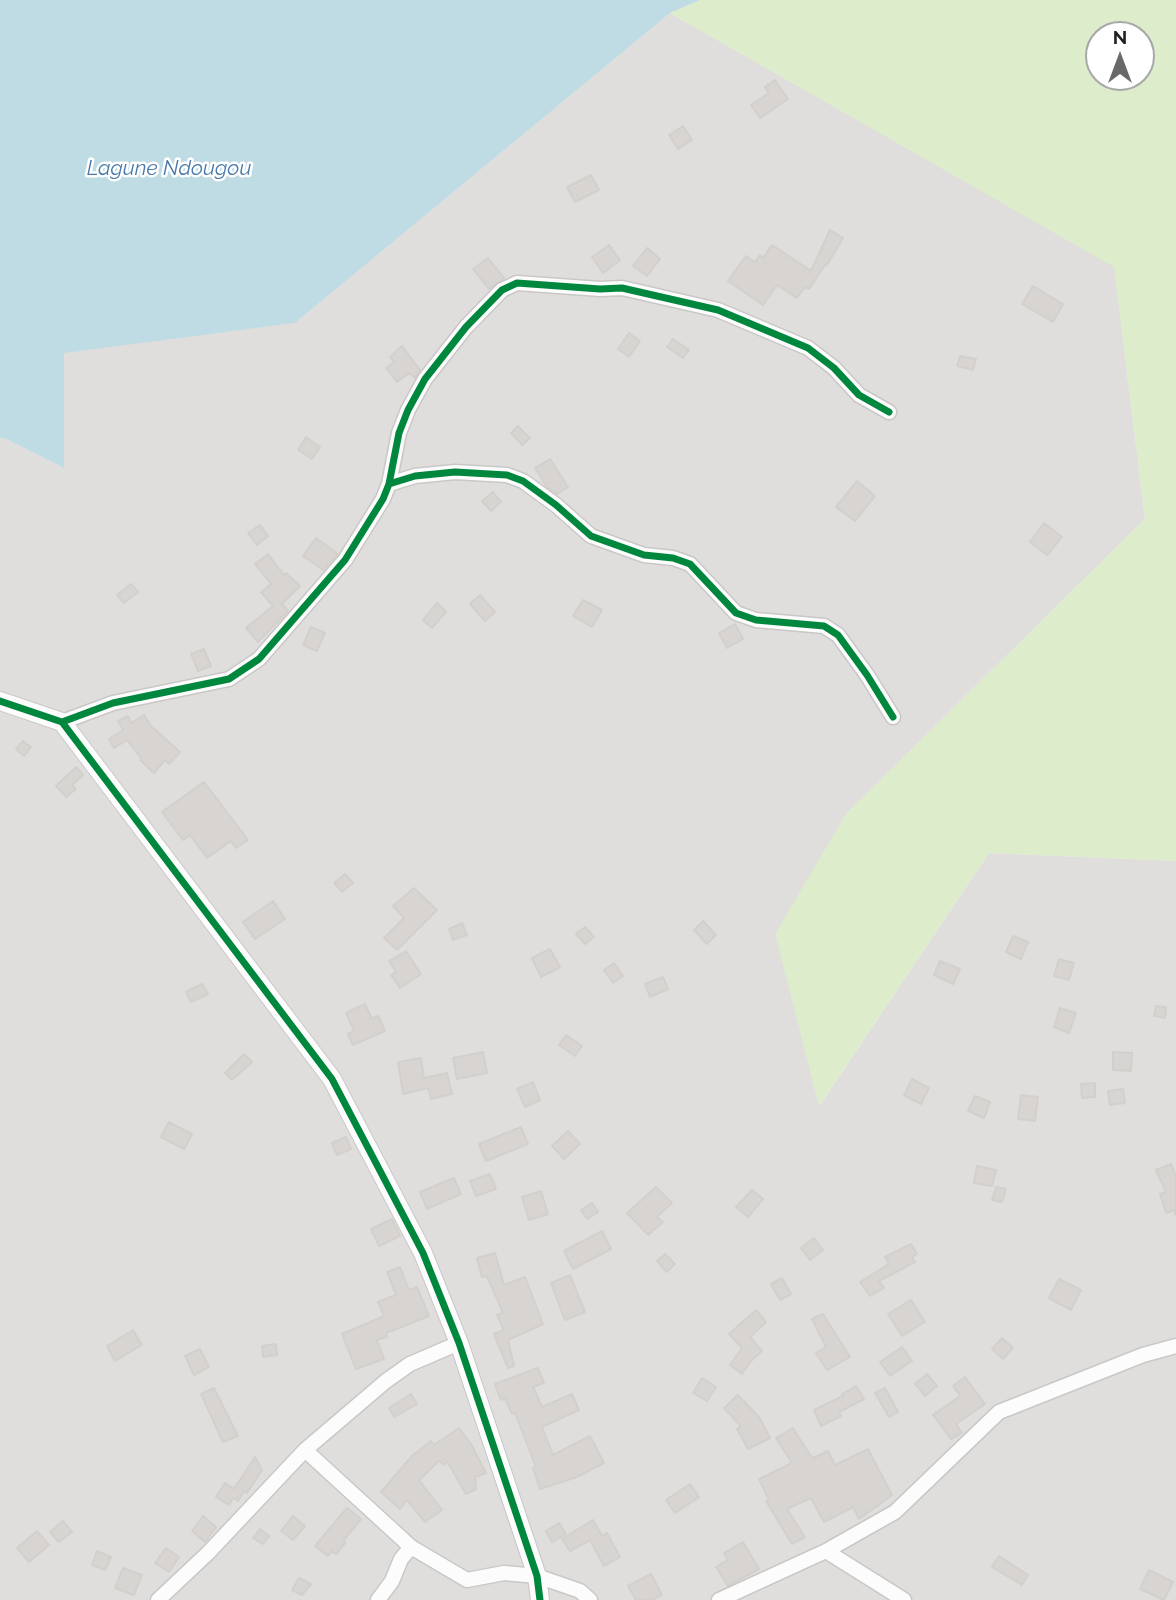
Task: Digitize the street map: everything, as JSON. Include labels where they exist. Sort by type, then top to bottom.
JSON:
[{"type":"street","points":[[62,722],[113,703],[229,679],[259,659],[345,560],[383,499],[389,484],[399,433],[425,379],[475,318],[502,290],[517,283],[622,288],[718,310],[808,348],[834,368],[859,395],[889,412]]},
{"type":"street","points":[[389,484],[415,476],[455,472],[507,475],[523,481],[591,536],[644,555],[673,558],[690,564],[736,613],[756,620],[824,626],[838,635],[893,717]]},
{"type":"street","points":[[0,701],[62,722],[332,1079],[423,1253],[459,1343],[537,1576],[540,1600]]},
{"type":"street","points":[[158,1600],[208,1553],[304,1450],[410,1364],[459,1343]]},
{"type":"street","points":[[719,1600],[826,1551],[895,1512],[999,1412],[1143,1355],[1176,1346]]},
{"type":"street","points":[[304,1450],[411,1547],[467,1580],[503,1573],[537,1576],[580,1591],[590,1600]]},
{"type":"street","points":[[378,1600],[401,1559],[411,1547]]},
{"type":"street","points":[[826,1551],[904,1600]]},
{"type":"shaded area","points":[[670,13],[1114,266],[1145,519],[846,814],[820,1105],[989,853],[1176,861],[1176,1600],[0,1600],[0,438],[64,468],[64,352],[295,323]]},
{"type":"green space","points":[[700,0],[1176,0],[1176,861],[989,853],[819,1106],[775,934],[846,814],[1145,519],[1114,267],[670,13]]},
{"type":"water","name":"Lagune Ndougou","points":[[0,0],[700,0],[670,13],[295,323],[64,353],[64,468],[0,438]]},
{"type":"building","points":[[775,80],[788,99],[760,118],[751,105],[769,93],[765,87]]},
{"type":"building","points":[[683,126],[692,140],[678,149],[669,135]]},
{"type":"building","points":[[591,175],[599,190],[575,202],[567,187]]},
{"type":"building","points":[[830,230],[843,238],[809,289],[805,287],[797,298],[777,285],[763,305],[728,281],[746,256],[755,262],[760,255],[763,258],[772,245],[811,271]]},
{"type":"building","points":[[609,245],[620,260],[603,273],[592,257]]},
{"type":"building","points":[[647,248],[660,259],[647,276],[633,266]]},
{"type":"building","points":[[488,258],[504,278],[489,289],[473,269]]},
{"type":"building","points":[[1033,286],[1063,304],[1053,322],[1022,304]]},
{"type":"building","points":[[629,333],[640,341],[629,357],[618,349]]},
{"type":"building","points":[[673,339],[689,350],[683,358],[667,347]]},
{"type":"building","points":[[402,346],[420,370],[415,378],[409,373],[397,382],[386,368],[394,362],[390,357]]},
{"type":"building","points":[[960,356],[976,359],[973,370],[957,366]]},
{"type":"building","points":[[518,426],[530,438],[522,445],[511,433]]},
{"type":"building","points":[[306,437],[320,447],[312,459],[298,450]]},
{"type":"building","points":[[550,459],[568,487],[557,494],[547,487],[535,468]]},
{"type":"building","points":[[857,481],[875,496],[855,521],[836,507]]},
{"type":"building","points":[[493,492],[501,502],[491,511],[482,501]]},
{"type":"building","points":[[1044,523],[1062,537],[1047,555],[1030,542]]},
{"type":"building","points":[[260,525],[268,536],[257,545],[248,533]]},
{"type":"building","points":[[316,538],[338,554],[323,570],[303,556]]},
{"type":"building","points":[[268,554],[284,575],[286,573],[300,586],[282,604],[288,611],[258,642],[246,628],[273,606],[261,592],[271,584],[255,564]]},
{"type":"building","points":[[131,584],[138,592],[124,603],[117,595]]},
{"type":"building","points":[[480,595],[495,612],[485,621],[470,604]]},
{"type":"building","points":[[583,600],[602,610],[592,627],[573,616]]},
{"type":"building","points":[[437,603],[446,612],[432,628],[423,620]]},
{"type":"building","points":[[735,624],[743,639],[727,648],[719,633]]},
{"type":"building","points":[[311,627],[325,633],[317,651],[303,645]]},
{"type":"building","points":[[204,649],[211,666],[198,671],[191,654]]},
{"type":"building","points":[[144,715],[150,725],[180,752],[169,764],[165,760],[154,773],[140,760],[127,740],[114,748],[109,739],[123,730],[118,721],[128,716],[131,723]]},
{"type":"building","points":[[23,741],[31,747],[24,756],[16,749]]},
{"type":"building","points":[[76,767],[83,775],[72,785],[76,789],[66,797],[56,786]]},
{"type":"building","points":[[204,782],[248,840],[236,848],[231,841],[207,858],[190,835],[183,840],[162,812]]},
{"type":"building","points":[[345,874],[353,883],[342,892],[334,883]]},
{"type":"building","points":[[414,888],[437,910],[397,950],[384,938],[404,918],[393,906]]},
{"type":"building","points":[[273,901],[285,919],[255,939],[243,922]]},
{"type":"building","points":[[703,921],[716,935],[707,944],[694,930]]},
{"type":"building","points":[[462,923],[467,935],[453,940],[449,929]]},
{"type":"building","points":[[585,927],[594,937],[585,944],[576,934]]},
{"type":"building","points":[[1013,936],[1028,942],[1021,959],[1006,952]]},
{"type":"building","points":[[550,949],[560,967],[541,977],[532,958]]},
{"type":"building","points":[[406,951],[421,974],[400,988],[391,975],[396,972],[389,961]]},
{"type":"building","points":[[1059,959],[1074,963],[1069,980],[1054,976]]},
{"type":"building","points":[[940,961],[960,969],[953,984],[934,975]]},
{"type":"building","points":[[614,963],[623,976],[613,983],[604,970]]},
{"type":"building","points":[[663,977],[668,989],[650,997],[645,984]]},
{"type":"building","points":[[202,984],[208,994],[191,1002],[186,992]]},
{"type":"building","points":[[365,1004],[372,1019],[378,1016],[385,1031],[353,1045],[348,1034],[354,1031],[346,1013]]},
{"type":"building","points":[[1156,1006],[1166,1007],[1165,1018],[1154,1016]]},
{"type":"building","points":[[1060,1008],[1076,1013],[1069,1033],[1054,1027]]},
{"type":"building","points":[[566,1035],[582,1046],[575,1056],[559,1045]]},
{"type":"building","points":[[483,1052],[487,1073],[457,1079],[453,1058]]},
{"type":"building","points":[[1113,1052],[1132,1053],[1131,1071],[1113,1070]]},
{"type":"building","points":[[244,1054],[252,1062],[232,1080],[225,1073]]},
{"type":"building","points":[[421,1058],[424,1078],[447,1073],[452,1094],[431,1099],[428,1088],[403,1094],[398,1062]]},
{"type":"building","points":[[912,1079],[929,1088],[921,1104],[904,1095]]},
{"type":"building","points":[[533,1082],[540,1100],[525,1107],[517,1089]]},
{"type":"building","points":[[1095,1083],[1095,1097],[1082,1098],[1081,1084]]},
{"type":"building","points":[[1123,1089],[1125,1103],[1110,1105],[1108,1091]]},
{"type":"building","points":[[1021,1095],[1038,1097],[1035,1121],[1018,1119]]},
{"type":"building","points":[[975,1096],[990,1102],[984,1118],[968,1111]]},
{"type":"building","points":[[169,1122],[192,1134],[184,1149],[161,1137]]},
{"type":"building","points":[[521,1127],[528,1144],[486,1161],[479,1144]]},
{"type":"building","points":[[568,1131],[580,1144],[564,1159],[552,1146]]},
{"type":"building","points":[[346,1137],[351,1149],[337,1155],[332,1143]]},
{"type":"building","points":[[1171,1164],[1176,1176],[1176,1215],[1174,1210],[1166,1213],[1160,1194],[1166,1192],[1156,1170]]},
{"type":"building","points":[[977,1166],[996,1170],[992,1186],[974,1183]]},
{"type":"building","points":[[490,1174],[496,1189],[476,1196],[470,1181]]},
{"type":"building","points":[[454,1178],[461,1194],[427,1209],[420,1192]]},
{"type":"building","points":[[656,1187],[672,1203],[657,1217],[663,1222],[648,1235],[627,1213]]},
{"type":"building","points":[[996,1187],[1006,1189],[1002,1202],[992,1200]]},
{"type":"building","points":[[752,1190],[763,1199],[748,1217],[736,1207]]},
{"type":"building","points":[[541,1191],[548,1214],[529,1220],[522,1197]]},
{"type":"building","points":[[592,1203],[598,1212],[587,1219],[581,1210]]},
{"type":"building","points":[[392,1219],[400,1236],[379,1246],[371,1229]]},
{"type":"building","points":[[602,1231],[611,1249],[573,1269],[564,1251]]},
{"type":"building","points":[[814,1238],[823,1250],[810,1260],[801,1248]]},
{"type":"building","points":[[911,1244],[917,1254],[912,1257],[915,1262],[879,1281],[884,1288],[870,1296],[860,1282],[889,1264],[885,1257]]},
{"type":"building","points":[[495,1253],[504,1285],[525,1277],[543,1324],[508,1340],[514,1366],[508,1368],[494,1334],[504,1330],[497,1315],[503,1313],[487,1276],[482,1277],[477,1258]]},
{"type":"building","points":[[665,1254],[675,1264],[667,1272],[657,1261]]},
{"type":"building","points":[[400,1267],[409,1290],[417,1287],[429,1316],[386,1333],[387,1337],[377,1340],[384,1359],[356,1369],[342,1334],[384,1316],[378,1302],[396,1295],[387,1272]]},
{"type":"building","points":[[570,1275],[585,1312],[565,1320],[551,1283]]},
{"type":"building","points":[[782,1278],[791,1294],[780,1300],[771,1284]]},
{"type":"building","points":[[1059,1279],[1081,1290],[1071,1310],[1049,1298]]},
{"type":"building","points":[[911,1300],[925,1322],[902,1336],[888,1314]]},
{"type":"building","points":[[756,1310],[766,1322],[750,1337],[762,1351],[742,1374],[730,1365],[742,1348],[729,1334]]},
{"type":"building","points":[[823,1314],[850,1357],[827,1370],[816,1353],[826,1347],[812,1319]]},
{"type":"building","points":[[133,1330],[142,1345],[115,1361],[107,1346]]},
{"type":"building","points":[[1002,1338],[1013,1348],[1003,1359],[992,1349]]},
{"type":"building","points":[[276,1344],[277,1355],[263,1357],[262,1346]]},
{"type":"building","points":[[902,1347],[912,1361],[890,1376],[880,1362]]},
{"type":"building","points":[[200,1349],[209,1367],[194,1375],[185,1356]]},
{"type":"building","points":[[538,1368],[544,1383],[533,1387],[542,1407],[572,1394],[579,1410],[542,1427],[553,1455],[590,1436],[604,1463],[577,1477],[540,1489],[533,1468],[536,1467],[515,1413],[512,1414],[505,1398],[501,1400],[495,1384]]},
{"type":"building","points":[[927,1374],[937,1386],[925,1396],[915,1384]]},
{"type":"building","points":[[965,1377],[985,1404],[956,1424],[962,1433],[951,1439],[933,1415],[960,1396],[953,1386]]},
{"type":"building","points":[[702,1378],[716,1387],[707,1401],[693,1393]]},
{"type":"building","points":[[856,1386],[864,1399],[839,1412],[841,1416],[821,1426],[814,1410],[843,1396],[842,1394]]},
{"type":"building","points":[[214,1388],[238,1436],[223,1442],[201,1394]]},
{"type":"building","points":[[885,1388],[898,1412],[889,1417],[875,1393]]},
{"type":"building","points":[[411,1394],[417,1404],[394,1417],[389,1408]]},
{"type":"building","points":[[738,1395],[759,1417],[770,1438],[748,1449],[737,1429],[741,1426],[724,1408]]},
{"type":"building","points":[[459,1428],[486,1473],[475,1477],[476,1489],[466,1494],[447,1461],[444,1465],[439,1461],[419,1480],[442,1510],[425,1522],[407,1500],[400,1509],[381,1492],[412,1456],[431,1441],[434,1445]]},
{"type":"building","points":[[793,1428],[810,1455],[814,1458],[828,1451],[835,1465],[868,1449],[892,1495],[859,1519],[853,1507],[824,1522],[811,1498],[787,1509],[805,1537],[792,1544],[766,1501],[769,1500],[759,1479],[792,1463],[776,1438]]},
{"type":"building","points":[[255,1457],[262,1470],[247,1493],[244,1491],[238,1501],[233,1498],[229,1505],[216,1497],[225,1483],[234,1489]]},
{"type":"building","points":[[690,1484],[699,1497],[675,1513],[666,1500]]},
{"type":"building","points":[[347,1508],[361,1519],[336,1554],[332,1551],[328,1556],[315,1546]]},
{"type":"building","points":[[203,1516],[216,1527],[205,1542],[192,1531]]},
{"type":"building","points":[[293,1516],[305,1526],[293,1540],[281,1531]]},
{"type":"building","points":[[593,1520],[602,1536],[607,1533],[620,1557],[604,1566],[590,1540],[570,1551],[562,1539]]},
{"type":"building","points":[[63,1521],[72,1532],[59,1542],[50,1532]]},
{"type":"building","points":[[559,1523],[566,1534],[552,1542],[546,1531]]},
{"type":"building","points":[[260,1529],[269,1536],[263,1544],[253,1538]]},
{"type":"building","points":[[37,1531],[49,1545],[29,1562],[17,1548]]},
{"type":"building","points":[[743,1542],[759,1569],[728,1586],[716,1567],[728,1560],[724,1553]]},
{"type":"building","points":[[166,1548],[179,1557],[169,1572],[155,1563]]},
{"type":"building","points":[[97,1551],[111,1557],[105,1570],[92,1565]]},
{"type":"building","points":[[999,1556],[1028,1575],[1022,1585],[992,1567]]},
{"type":"building","points":[[123,1568],[142,1575],[134,1595],[115,1588]]},
{"type":"building","points":[[1149,1570],[1173,1582],[1164,1600],[1140,1589]]},
{"type":"building","points":[[651,1574],[662,1595],[652,1600],[636,1600],[628,1586]]},
{"type":"building","points":[[299,1578],[311,1584],[302,1595],[292,1590]]},
{"type":"cycle path","points":[[62,722],[113,703],[229,679],[259,659],[345,560],[383,499],[389,484],[399,433],[425,379],[466,327],[502,290],[517,283],[622,288],[718,310],[808,348],[834,368],[859,395],[889,412]]},
{"type":"cycle path","points":[[389,484],[415,476],[455,472],[507,475],[523,481],[591,536],[644,555],[673,558],[690,564],[736,613],[756,620],[824,626],[838,635],[893,717]]},
{"type":"cycle path","points":[[0,701],[62,722],[332,1079],[423,1253],[459,1343],[537,1576],[540,1600]]}]
